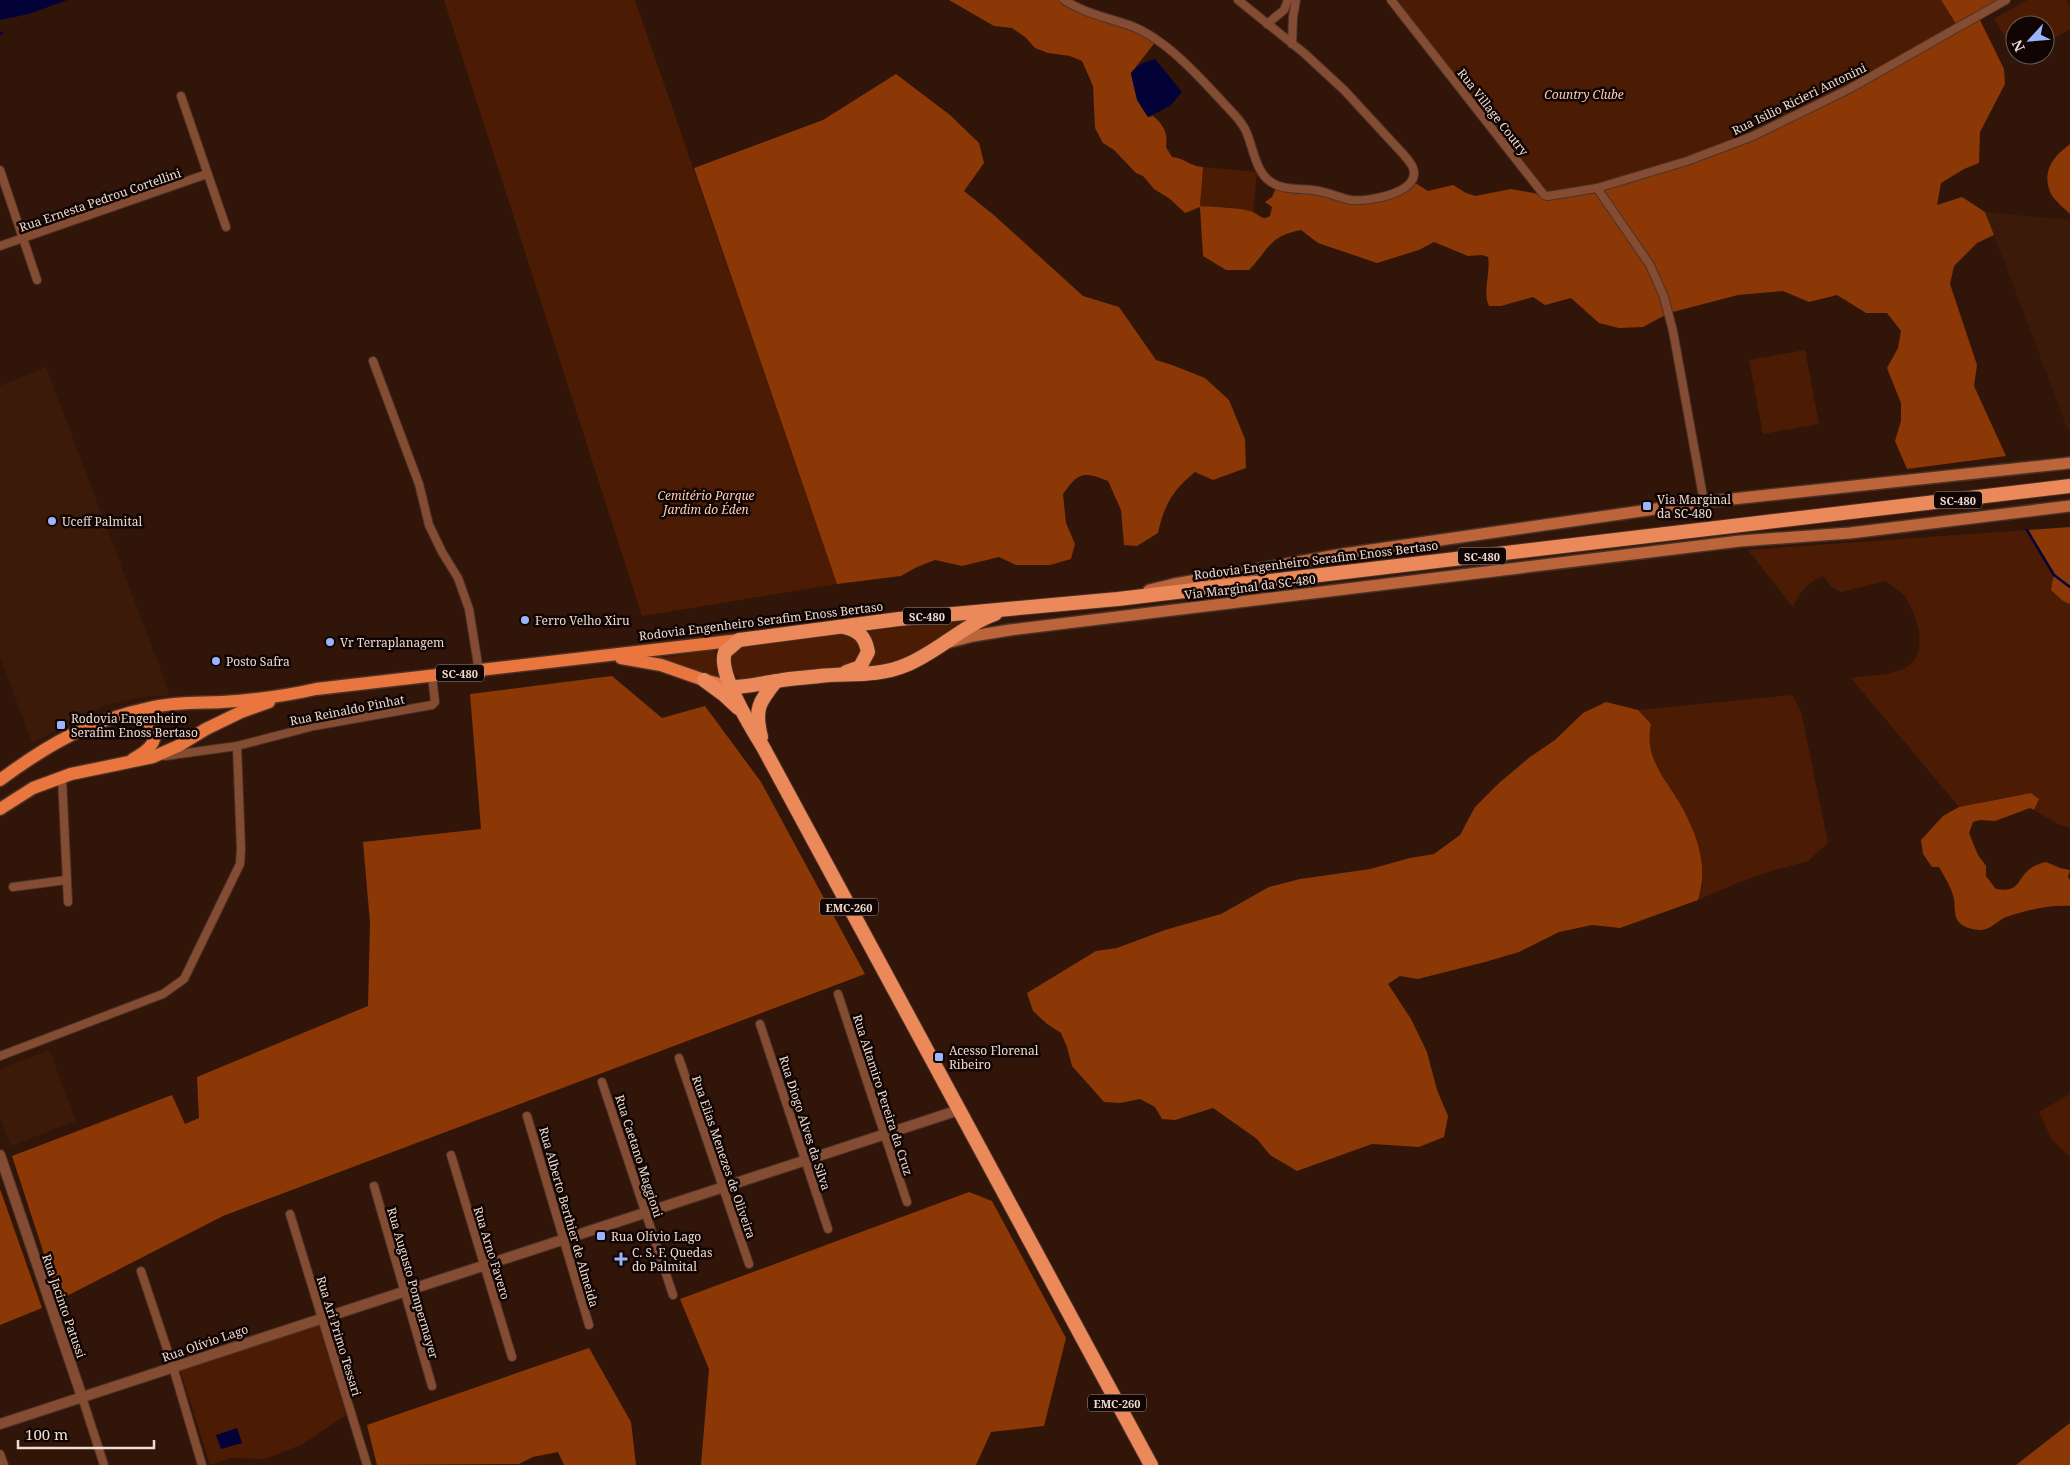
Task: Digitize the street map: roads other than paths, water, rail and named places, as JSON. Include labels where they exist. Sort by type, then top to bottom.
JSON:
[{"type":"highway","name":"Rodovia Engenheiro Serafim Enoss Bertaso","points":[[739,640],[908,618],[1118,599],[2070,486]]},
{"type":"highway","name":"Rodovia Engenheiro Serafim Enoss Bertaso","points":[[776,681],[836,674],[873,674],[890,671],[922,658],[980,620],[1012,608]]},
{"type":"highway","points":[[836,674],[860,666],[868,652],[863,635],[856,630],[843,627]]},
{"type":"highway","name":"EMC-260","points":[[739,640],[725,652],[722,658],[725,671],[744,715],[1151,1465]]},
{"type":"highway","points":[[704,680],[723,694],[744,715]]},
{"type":"highway","name":"EMC-260","points":[[763,748],[758,724],[758,707],[761,699],[776,681]]},
{"type":"highway","name":"SC-480","points":[[732,687],[750,687],[776,681]]},
{"type":"main road","points":[[1118,599],[1174,584],[1343,554],[1704,502],[2070,463]]},
{"type":"main road","name":"Via Marginal da SC-480","points":[[942,646],[958,639],[1010,630],[1740,541],[1850,533],[2070,506]]},
{"type":"main road","name":"Rodovia Engenheiro Serafim Enoss Bertaso","points":[[0,780],[43,750],[69,735],[113,716],[154,706],[222,702],[288,695],[316,689],[739,640]]},
{"type":"main road","name":"Rodovia Engenheiro Serafim Enoss Bertaso","points":[[604,655],[662,665],[704,680],[732,687]]},
{"type":"main road","name":"Rodovia Engenheiro Serafim Enoss Bertaso","points":[[0,809],[33,788],[62,778],[128,761],[153,757],[178,746],[241,712],[288,695]]},
{"type":"main road","points":[[128,761],[144,753],[154,743],[155,735],[143,717],[134,712]]},
{"type":"street","points":[[1064,0],[1096,16],[1135,28],[1156,40],[1190,68],[1233,113],[1245,129],[1262,173],[1277,186],[1318,191],[1352,200],[1372,200],[1406,188],[1414,176],[1413,167],[1404,155],[1344,90],[1304,53],[1238,0]]},
{"type":"street","points":[[1267,24],[1284,10],[1288,0]]},
{"type":"street","points":[[1292,44],[1296,0]]},
{"type":"street","name":"Rua Village Coutry","points":[[1390,0],[1544,195],[1597,188]]},
{"type":"street","name":"Rua Isilio Ricieri Antonini","points":[[1597,188],[1687,162],[1753,136],[1849,89],[2006,0]]},
{"type":"street","points":[[181,96],[226,227]]},
{"type":"street","points":[[0,170],[37,280]]},
{"type":"street","name":"Rua Ernesta Pedrou Cortellini","points":[[0,246],[207,174]]},
{"type":"street","points":[[1597,188],[1650,265],[1664,297],[1673,331],[1704,502]]},
{"type":"street","points":[[373,360],[419,484],[429,524],[442,552],[458,578],[469,609],[479,671]]},
{"type":"street","name":"Rua Reinaldo Pinhat","points":[[236,746],[314,726],[432,705],[435,702],[432,676]]},
{"type":"street","points":[[0,1056],[163,994],[184,979],[240,864],[241,849],[236,746],[153,757]]},
{"type":"street","points":[[62,778],[68,902]]},
{"type":"street","points":[[14,887],[66,880]]},
{"type":"street","name":"Rua Altamiro Pereira da Cruz","points":[[838,994],[907,1202]]},
{"type":"street","name":"Rua Diogo Alves da Silva","points":[[760,1024],[828,1229]]},
{"type":"street","name":"Rua Elias Menezes de Oliveira","points":[[678,1058],[749,1264]]},
{"type":"street","name":"Rua Caetano Maggioni","points":[[602,1082],[673,1295]]},
{"type":"street","name":"Rua Olívio Lago","points":[[0,1424],[321,1317],[959,1110]]},
{"type":"street","name":"Rua Alberto Berthier de Almeida","points":[[527,1116],[589,1325]]},
{"type":"street","name":"Rua Jacinto Patussi","points":[[0,1155],[104,1465]]},
{"type":"street","name":"Rua Arno Favero","points":[[451,1155],[512,1357]]},
{"type":"street","name":"Rua Augusto Pompermayer","points":[[374,1186],[432,1386]]},
{"type":"street","name":"Rua Ari Primo Tessari","points":[[290,1214],[367,1465]]},
{"type":"street","points":[[141,1271],[173,1367],[202,1465]]},
{"type":"street","points":[[0,1454],[4,1465]]},
{"type":"waterway","points":[[2027,530],[2054,575],[2070,587]]},
{"type":"place","name":"Via Marginal da SC-480","points":[[1647,506]]},
{"type":"place","name":"Uceff Palmital","points":[[52,521]]},
{"type":"place","name":"Ferro Velho Xiru","points":[[525,620]]},
{"type":"place","name":"Vr Terraplanagem","points":[[330,642]]},
{"type":"place","name":"Posto Safra","points":[[216,661]]},
{"type":"place","name":"Rodovia Engenheiro Serafim Enoss Bertaso","points":[[61,725]]},
{"type":"place","name":"Acesso Florenal Ribeiro","points":[[939,1057]]},
{"type":"place","name":"Rua Olívio Lago","points":[[601,1236]]},
{"type":"place","name":"C. S. F. Quedas do Palmital","points":[[621,1259]]},
{"type":"park label","name":"Country Clube","points":[[1584,94]]},
{"type":"park label","name":"Cemitério Parque Jardim do Éden","points":[[706,502]]}]
